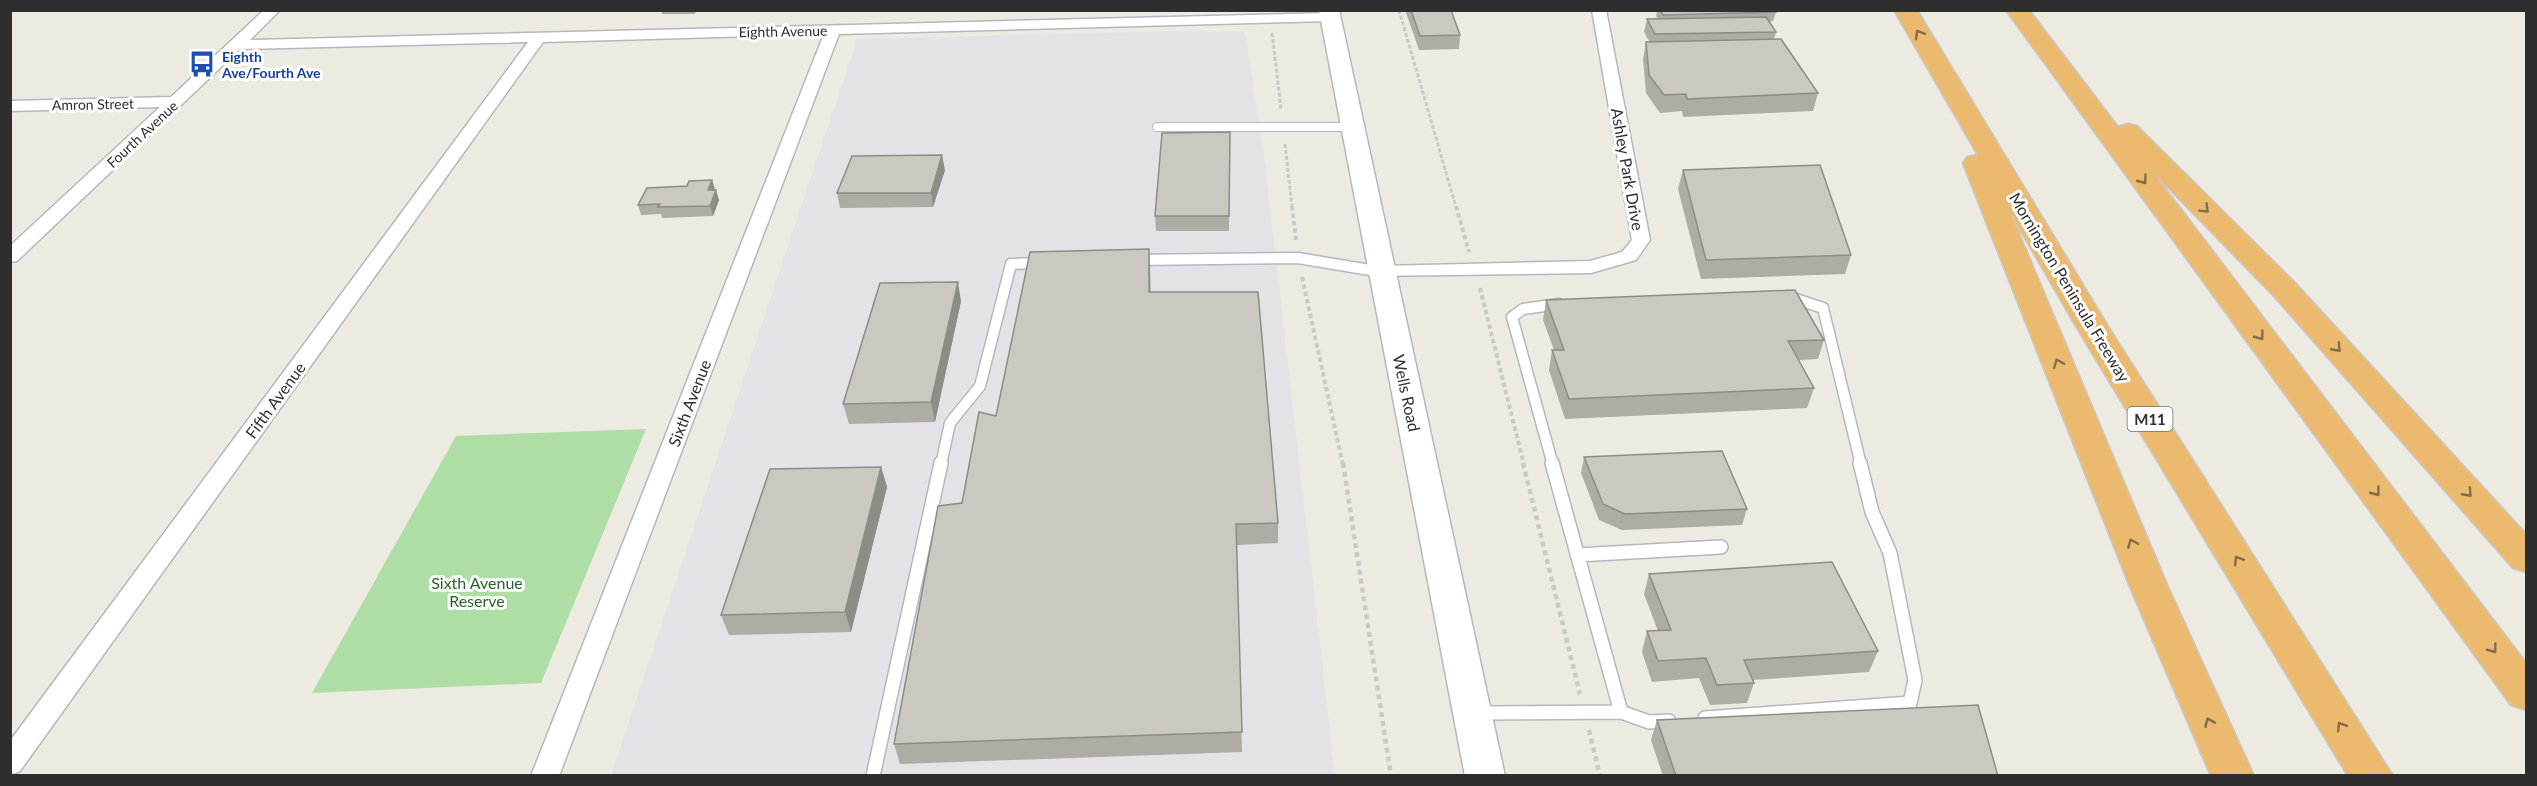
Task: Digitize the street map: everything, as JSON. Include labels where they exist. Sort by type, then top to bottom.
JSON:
[{"type":"highway","name":"Mornington Peninsula Freeway","points":[[1905,10],[2093,328],[2372,776]]},
{"type":"highway","points":[[2017,10],[2526,693]]},
{"type":"highway","points":[[2045,49],[2284,289],[2526,558]]},
{"type":"highway","points":[[1933,58],[2150,587],[2233,776]]},
{"type":"main road","name":"Wells Road","points":[[1330,14],[1485,776]]},
{"type":"street","name":"Fourth Avenue","points":[[10,257],[273,10]]},
{"type":"street","name":"Ashley Park Drive","points":[[1382,272],[1591,267],[1629,256],[1641,240],[1599,10]]},
{"type":"street","name":"Eighth Avenue","points":[[236,45],[1271,19],[1330,14]]},
{"type":"street","name":"Sixth Avenue","points":[[545,776],[834,30]]},
{"type":"street","name":"Fifth Avenue","points":[[10,763],[539,37]]},
{"type":"street","name":"Amron Street","points":[[10,106],[176,102]]},
{"type":"lane","points":[[1158,127],[1353,128]]},
{"type":"lane","points":[[1128,260],[1298,258],[1382,272]]},
{"type":"lane","points":[[873,776],[950,423],[980,386],[1011,264],[1058,262]]},
{"type":"lane","points":[[1473,713],[1621,712],[1649,722],[1910,703],[1915,680],[1890,553],[1872,512],[1823,308],[1790,296],[1769,297]]},
{"type":"lane","points":[[1569,304],[1522,309],[1512,317],[1621,712]]},
{"type":"lane","points":[[1577,555],[1721,547]]},
{"type":"path","points":[[1400,10],[1429,121],[1475,270],[1600,776]]},
{"type":"path","points":[[1271,19],[1298,258],[1342,456],[1391,776]]},
{"type":"shaded area","points":[[1178,31],[1245,32],[1265,163],[1335,775],[611,776],[857,39]]},
{"type":"green space","name":"Sixth Avenue Reserve","points":[[646,429],[541,683],[312,693],[456,436]]},
{"type":"building","points":[[1411,10],[1451,10],[1460,35],[1420,36]]},
{"type":"building","points":[[1660,10],[1775,10],[1776,12],[1663,15]]},
{"type":"building","points":[[1766,17],[1776,32],[1655,34],[1647,19]]},
{"type":"building","points":[[1781,39],[1818,93],[1687,99],[1686,94],[1664,95],[1649,75],[1646,42]]},
{"type":"building","points":[[1230,132],[1229,216],[1155,216],[1162,133]]},
{"type":"building","points":[[942,155],[931,193],[837,193],[852,156]]},
{"type":"building","points":[[1820,165],[1851,255],[1706,260],[1683,170]]},
{"type":"building","points":[[712,180],[708,190],[716,190],[710,206],[638,205],[647,188],[687,186],[689,181]]},
{"type":"building","points":[[1149,249],[1149,292],[1258,292],[1278,523],[1236,524],[1242,732],[894,744],[938,506],[962,503],[979,412],[996,416],[1030,252]]},
{"type":"building","points":[[958,282],[931,402],[843,404],[880,283]]},
{"type":"building","points":[[1795,290],[1824,340],[1788,341],[1814,388],[1569,399],[1552,350],[1564,350],[1546,300]]},
{"type":"building","points":[[1722,451],[1747,509],[1625,514],[1603,504],[1584,457]]},
{"type":"building","points":[[881,467],[845,612],[721,615],[770,469]]},
{"type":"building","points":[[1832,562],[1878,651],[1744,660],[1754,683],[1717,685],[1706,658],[1658,661],[1647,631],[1671,630],[1649,574]]},
{"type":"building","points":[[1978,705],[1998,776],[1676,776],[1657,720]]},
{"type":"place","name":"Eighth Ave/Fourth Ave","points":[[202,64]]}]
